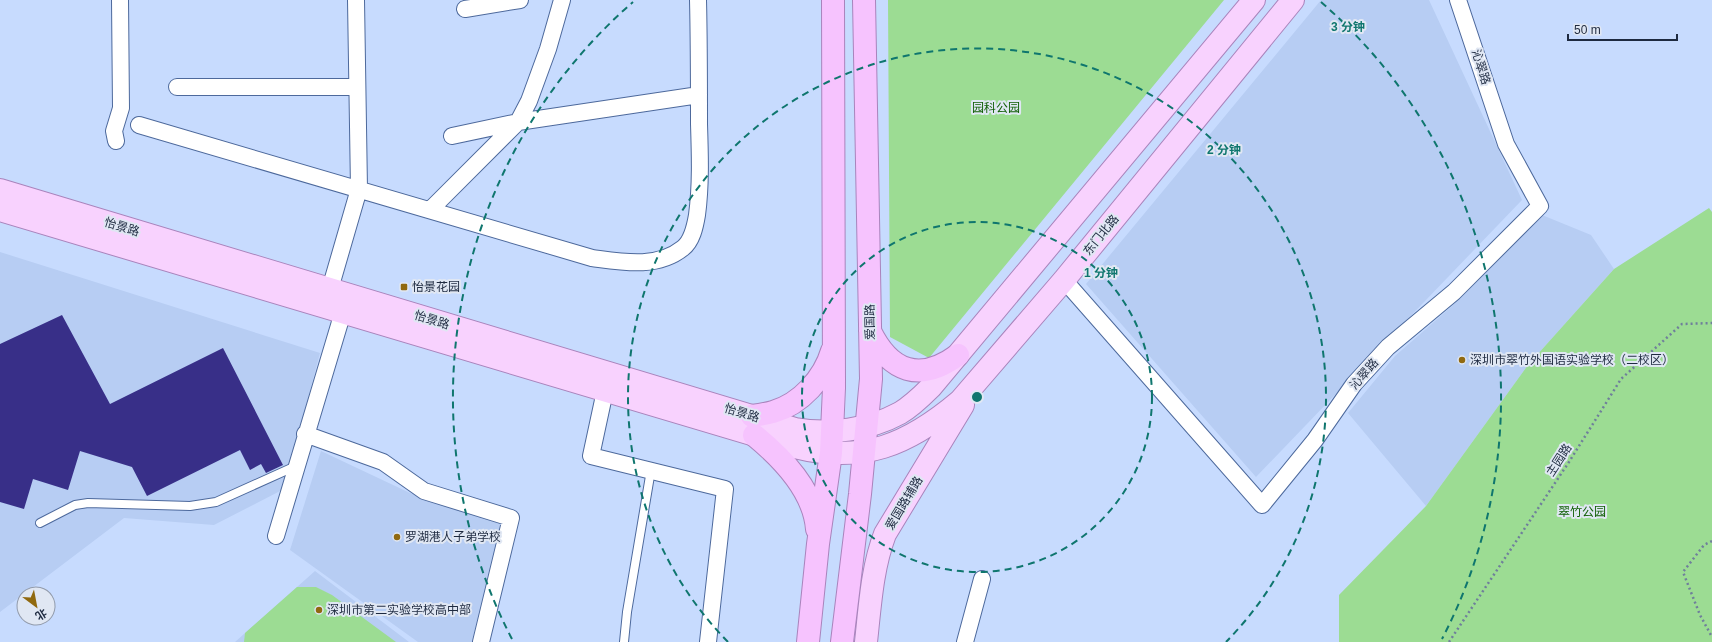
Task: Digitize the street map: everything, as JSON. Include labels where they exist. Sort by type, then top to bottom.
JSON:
[{"type":"highway","points":[[808,642],[818,544],[831,442],[834,388],[833,0]]},
{"type":"highway","name":"爱国路","points":[[842,642],[871,379],[864,0]]},
{"type":"highway","points":[[870,331],[877,346],[886,356],[896,364],[907,369],[922,371],[936,368],[948,363],[958,355]]},
{"type":"highway","points":[[818,544],[817,523],[811,504],[790,470],[753,425],[774,412],[793,403],[808,391],[820,377],[828,362],[834,342]]},
{"type":"main road","points":[[866,426],[900,413],[916,403],[931,388],[1254,0]]},
{"type":"main road","name":"东门北路","points":[[864,452],[886,447],[911,436],[944,414],[960,401],[1064,280],[1293,0]]},
{"type":"main road","name":"怡景路","points":[[0,190],[330,289],[753,425],[806,450],[831,442],[866,426]]},
{"type":"main road","name":"怡景路","points":[[0,210],[605,391],[753,425]]},
{"type":"main road","name":"爱国路辅路","points":[[866,642],[875,567],[885,534],[980,378]]},
{"type":"main road","name":"怡景路","points":[[831,442],[864,452]]},
{"type":"street","points":[[116,141],[114,131],[121,108],[120,0]]},
{"type":"street","points":[[330,289],[359,189],[356,0]]},
{"type":"street","points":[[465,9],[520,0]]},
{"type":"street","points":[[430,210],[518,122],[529,101],[548,48],[562,0]]},
{"type":"street","points":[[139,125],[592,258],[634,263],[657,261],[684,248],[692,237],[697,216],[700,182],[698,0]]},
{"type":"street","name":"沁翠路","points":[[1064,280],[1262,505],[1315,440],[1354,384],[1388,347],[1454,292],[1540,206],[1506,144],[1458,0]]},
{"type":"street","points":[[177,87],[357,87]]},
{"type":"street","points":[[452,136],[518,122],[699,95]]},
{"type":"street","points":[[276,536],[343,312]]},
{"type":"street","points":[[605,391],[591,456],[724,489],[708,642]]},
{"type":"street","points":[[306,434],[383,462],[424,491],[511,518],[481,642]]},
{"type":"street","points":[[965,642],[982,579]]},
{"type":"lane","points":[[40,523],[75,505],[88,503],[190,506],[216,502],[296,466]]},
{"type":"lane","points":[[624,642],[627,612],[651,470]]},
{"type":"path","name":"主园路","points":[[1449,642],[1569,462],[1621,378],[1682,324],[1712,323]]},
{"type":"path","points":[[1712,541],[1704,545],[1683,572],[1700,614],[1712,637]]},
{"type":"shaded area","points":[[1321,0],[1429,0],[1522,200],[1256,477],[1086,284]]},
{"type":"shaded area","name":"深圳市翠竹外国语实验学校（二校区）","points":[[1542,215],[1591,235],[1614,269],[1528,365],[1426,506],[1348,413],[1395,356],[1451,307]]},
{"type":"shaded area","points":[[0,252],[320,353],[284,489],[214,525],[124,518],[34,586],[16,586],[16,600],[0,612]]},
{"type":"shaded area","name":"罗湖港人子弟学校","points":[[321,451],[410,493],[502,523],[472,642],[418,642],[290,550]]},
{"type":"shaded area","name":"深圳市第二实验学校高中部","points":[[315,571],[409,642],[235,642]]},
{"type":"green space","name":"园科公园","points":[[888,0],[1224,0],[929,358],[890,337]]},
{"type":"green space","name":"翠竹公园","points":[[1709,208],[1712,212],[1712,642],[1339,642],[1339,595],[1426,506],[1528,365],[1614,269]]},
{"type":"green space","name":"深圳市第二实验学校高中部","points":[[297,587],[316,587],[332,595],[396,642],[244,642],[245,633]]},
{"type":"building","points":[[62,315],[110,404],[223,348],[283,465],[266,473],[261,464],[250,470],[240,450],[147,496],[132,467],[80,451],[68,490],[33,479],[24,509],[0,502],[0,344]]},
{"type":"place","name":"怡景花园","points":[[404,287]]},
{"type":"place","name":"深圳市翠竹外国语实验学校（二校区）","points":[[1462,360]]},
{"type":"place","name":"罗湖港人子弟学校","points":[[397,537]]},
{"type":"place","name":"深圳市第二实验学校高中部","points":[[319,610]]}]
